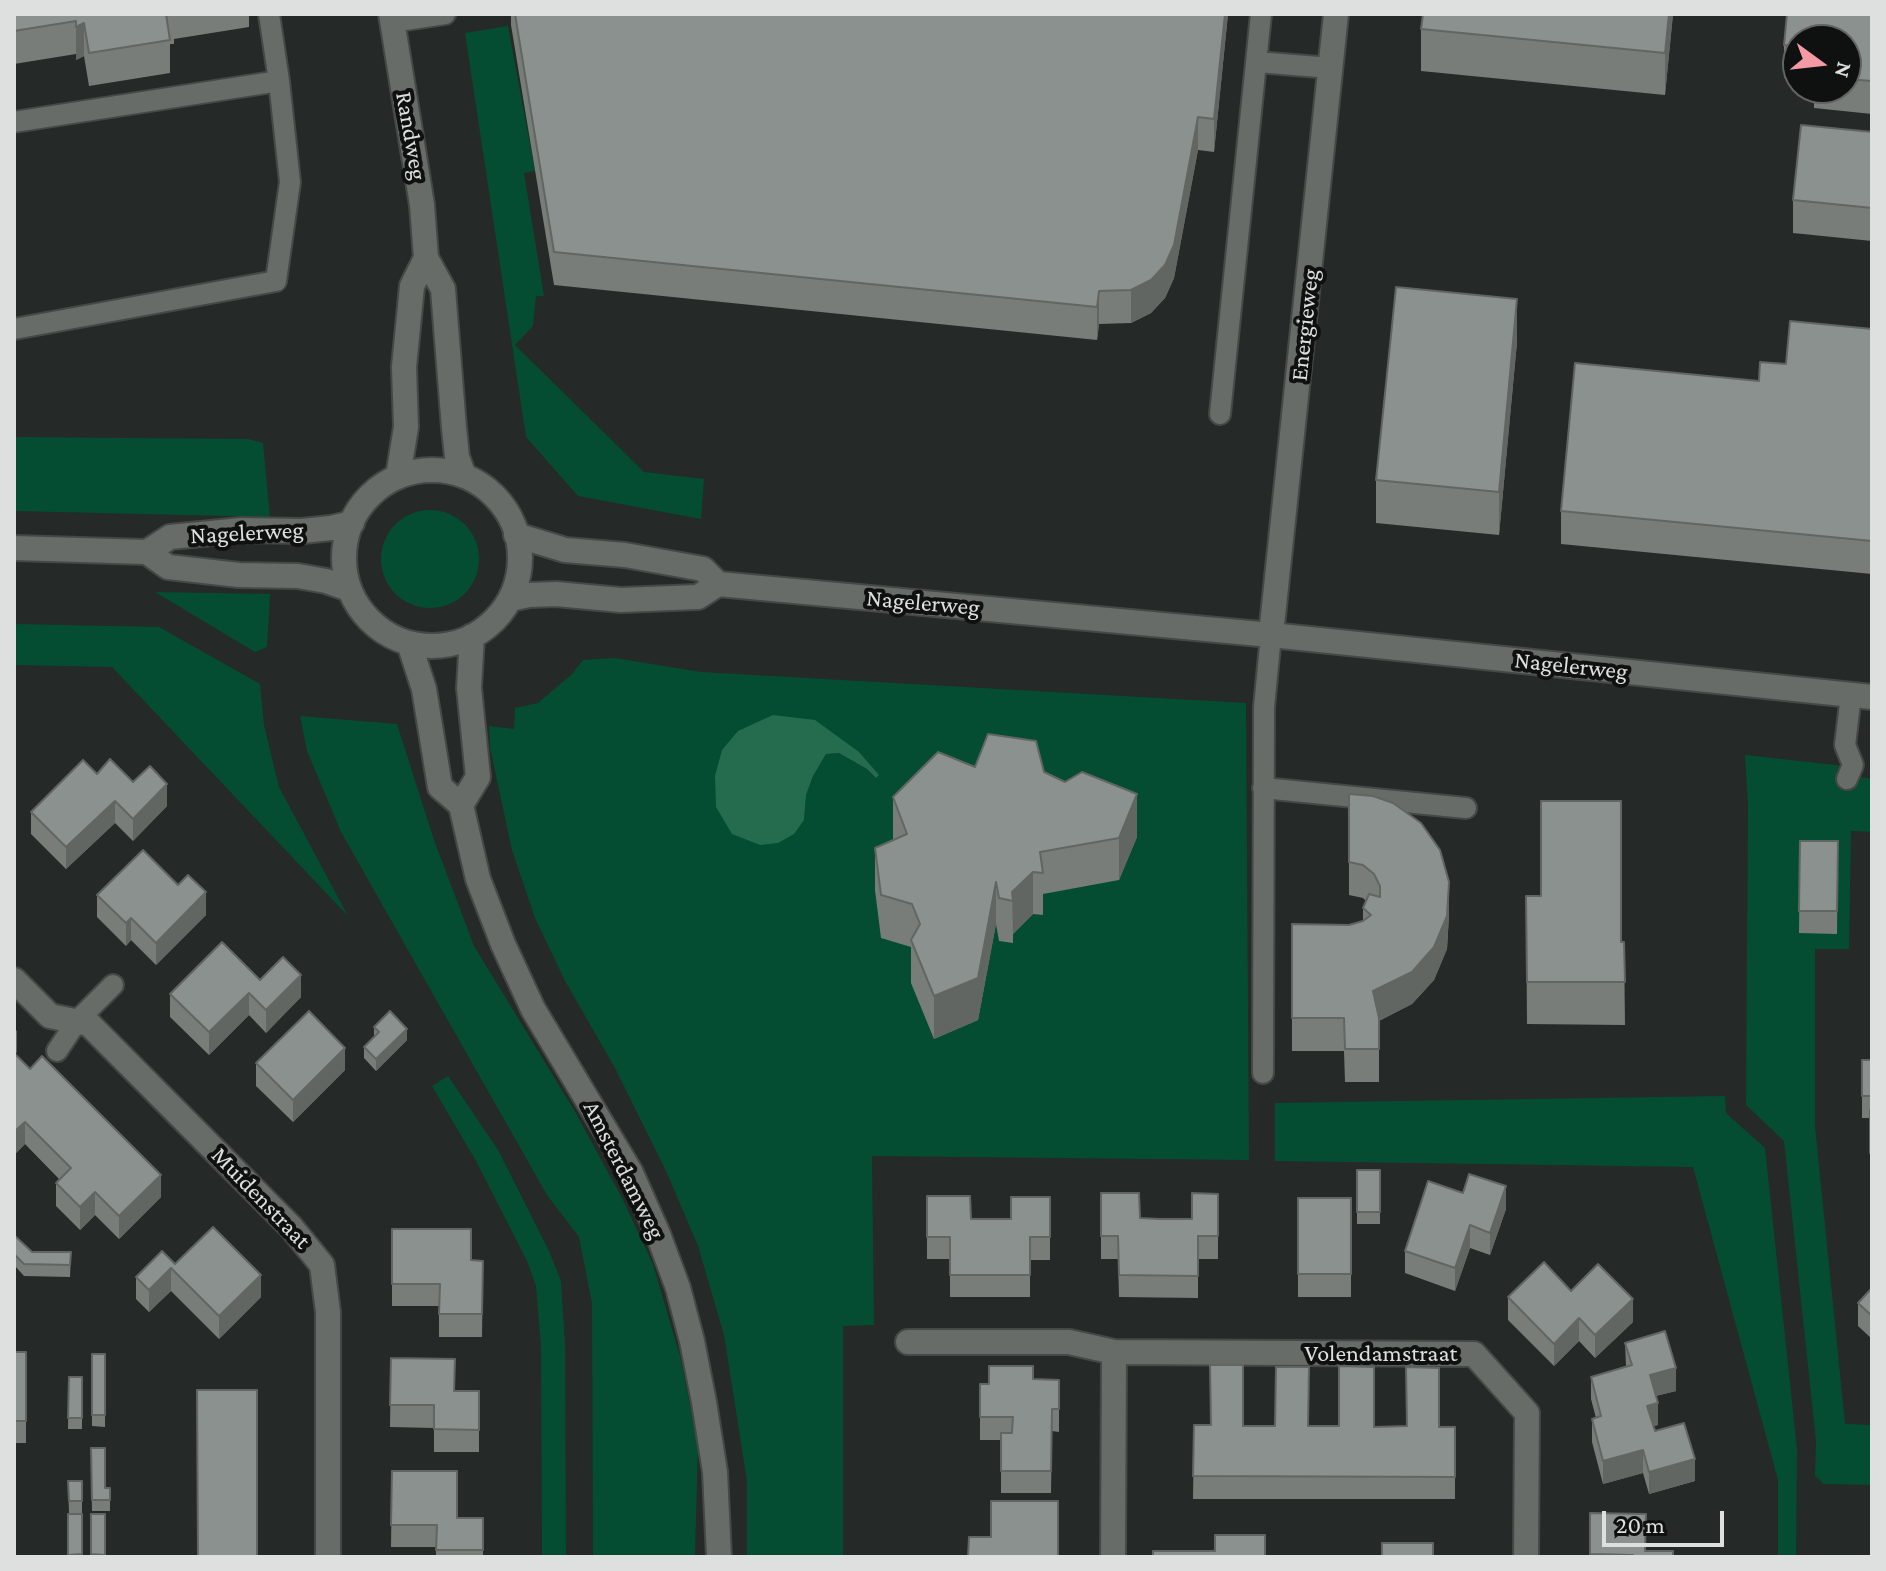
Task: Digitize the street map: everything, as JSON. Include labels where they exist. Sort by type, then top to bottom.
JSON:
[{"type":"street","name":"Energieweg","points":[[1271,635],[1336,14]]},
{"type":"street","name":"Randweg","points":[[391,18],[422,205],[426,258],[443,289],[457,457],[464,476]]},
{"type":"street","name":"Randweg","points":[[398,477],[406,427],[404,367],[412,286],[426,258]]},
{"type":"street","points":[[431,470],[464,476],[497,499],[509,516],[516,535],[519,568],[510,599],[493,620],[472,636],[441,646],[409,643],[390,636],[359,608],[349,589],[343,556],[352,523],[370,495],[398,477],[431,470]]},
{"type":"street","name":"Nagelerweg","points":[[147,552],[170,537],[242,530],[302,531],[352,523]]},
{"type":"street","name":"Nagelerweg","points":[[516,535],[565,550],[625,555],[703,569],[718,584]]},
{"type":"street","name":"Nagelerweg","points":[[14,548],[147,552],[168,567],[239,575],[298,576],[349,589]]},
{"type":"street","name":"Nagelerweg","points":[[510,599],[556,594],[621,600],[698,597],[718,584],[1271,635],[1861,696]]},
{"type":"street","points":[[461,805],[478,777],[469,688],[472,636]]},
{"type":"street","name":"Amsterdamweg","points":[[409,643],[424,689],[440,787],[461,805],[478,879],[516,976],[631,1173],[678,1288],[692,1341],[715,1472],[719,1557]]},
{"type":"street","name":"Muidenstraat","points":[[14,980],[50,1016],[89,1024],[291,1227],[322,1265],[328,1312],[328,1557]]},
{"type":"street","name":"Volendamstraat","points":[[908,1342],[1069,1342],[1114,1352],[1474,1354],[1527,1413],[1526,1557]]},
{"type":"street","points":[[1113,1557],[1114,1352]]},
{"type":"lane","points":[[14,329],[276,281],[290,182],[269,14]]},
{"type":"lane","points":[[1220,414],[1261,14]]},
{"type":"lane","points":[[391,18],[440,15]]},
{"type":"lane","points":[[1257,62],[1331,68]]},
{"type":"lane","points":[[14,122],[279,81]]},
{"type":"lane","points":[[1263,1073],[1264,707],[1271,635]]},
{"type":"lane","points":[[1847,779],[1853,765],[1845,745],[1861,696]]},
{"type":"lane","points":[[1263,788],[1466,808]]},
{"type":"lane","points":[[57,1051],[77,1021],[113,985]]},
{"type":"shaded area","points":[[508,26],[535,171],[524,173],[544,296],[536,296],[533,326],[515,345],[644,472],[704,479],[701,519],[578,496],[526,437],[465,33]]},
{"type":"shaded area","points":[[14,437],[248,439],[263,443],[270,517],[14,511]]},
{"type":"shaded area","points":[[430,510],[449,514],[465,524],[475,540],[479,559],[475,578],[465,594],[449,604],[430,608],[411,604],[395,594],[385,578],[381,559],[385,540],[395,524],[411,514]]},
{"type":"shaded area","points":[[155,592],[270,594],[267,647],[255,652]]},
{"type":"shaded area","points":[[14,624],[159,627],[260,684],[264,725],[279,787],[348,916],[112,667],[14,665]]},
{"type":"shaded area","points":[[615,658],[701,672],[1246,703],[1249,1160],[872,1156],[874,1325],[843,1326],[843,1557],[747,1557],[747,1481],[724,1335],[698,1246],[666,1171],[615,1068],[565,981],[535,918],[512,850],[490,748],[489,726],[514,729],[515,708],[538,703],[572,674],[583,660]],"holes":[[[773,715],[879,775],[875,778],[867,769],[839,753],[826,754],[806,795],[804,820]]]},
{"type":"shaded area","points":[[773,715],[815,720],[859,752],[879,775],[876,778],[867,769],[839,753],[826,754],[806,795],[804,820],[794,834],[778,843],[760,845],[732,834],[716,807],[715,776],[722,750],[738,731]]},
{"type":"shaded area","points":[[300,716],[397,724],[434,840],[474,946],[574,1110],[623,1200],[653,1264],[680,1356],[698,1444],[695,1557],[593,1557],[592,1303],[579,1237],[547,1195],[341,832],[307,751]]},
{"type":"shaded area","points":[[1745,755],[1863,768],[1860,777],[1872,779],[1872,832],[1851,831],[1849,949],[1815,949],[1815,1126],[1845,1424],[1872,1425],[1872,1485],[1824,1484],[1815,1476],[1816,1441],[1784,1141],[1746,1105],[1748,805]]},
{"type":"shaded area","points":[[448,1076],[498,1150],[561,1281],[565,1345],[566,1557],[542,1557],[541,1347],[536,1286],[527,1261],[476,1161],[432,1086]]},
{"type":"shaded area","points":[[1725,1096],[1726,1113],[1765,1148],[1797,1449],[1796,1557],[1778,1557],[1778,1480],[1693,1167],[1275,1161],[1275,1103]]},
{"type":"building","points":[[14,14],[166,14],[170,40],[89,53],[84,23],[76,27],[76,21],[14,31]]},
{"type":"building","points":[[515,14],[1225,14],[1214,119],[1198,117],[1174,245],[1165,265],[1151,280],[1131,290],[1099,291],[1097,307],[554,252]]},
{"type":"building","points":[[1423,14],[1669,14],[1665,53],[1421,29]]},
{"type":"building","points":[[1787,14],[1872,14],[1872,81],[1862,80],[1862,24],[1786,24]]},
{"type":"building","points":[[1801,125],[1872,132],[1872,208],[1793,200]]},
{"type":"building","points":[[1396,287],[1517,299],[1499,492],[1376,480]]},
{"type":"building","points":[[1790,321],[1872,329],[1872,541],[1561,511],[1575,363],[1759,381],[1760,362],[1786,364]]},
{"type":"building","points":[[988,734],[1036,741],[1044,772],[1065,782],[1082,772],[1137,794],[1119,838],[1040,852],[1043,873],[1033,872],[1012,892],[1013,901],[999,898],[996,882],[978,978],[934,996],[911,940],[920,924],[912,904],[881,895],[875,848],[907,834],[893,797],[938,752],[975,767]]},
{"type":"building","points":[[110,759],[133,782],[150,766],[167,784],[133,819],[115,801],[66,847],[31,812],[83,760],[97,774]]},
{"type":"building","points":[[1349,794],[1373,796],[1393,803],[1421,823],[1440,850],[1449,882],[1447,916],[1434,947],[1412,972],[1373,991],[1379,1018],[1379,1049],[1345,1049],[1344,1018],[1292,1018],[1292,924],[1349,925],[1363,921],[1371,915],[1363,908],[1369,894],[1380,897],[1380,886],[1374,874],[1363,865],[1349,862]]},
{"type":"building","points":[[1541,801],[1621,801],[1621,942],[1624,942],[1625,982],[1527,982],[1526,896],[1541,896]]},
{"type":"building","points":[[1800,841],[1838,841],[1837,911],[1799,911]]},
{"type":"building","points":[[143,850],[178,885],[188,875],[206,892],[156,943],[131,918],[126,923],[97,895]]},
{"type":"building","points":[[222,942],[260,980],[283,957],[301,975],[266,1010],[249,993],[209,1032],[170,994]]},
{"type":"building","points":[[309,1011],[345,1048],[293,1100],[256,1063]]},
{"type":"building","points":[[390,1011],[407,1029],[376,1059],[364,1047],[379,1032],[374,1027]]},
{"type":"building","points":[[14,1053],[30,1069],[42,1056],[161,1175],[119,1216],[95,1192],[80,1207],[56,1183],[71,1168],[25,1122],[14,1132]]},
{"type":"building","points":[[1862,1060],[1872,1060],[1872,1096],[1862,1096]]},
{"type":"building","points":[[1872,1110],[1872,1153],[1870,1153]]},
{"type":"building","points":[[1357,1170],[1380,1170],[1380,1212],[1357,1212]]},
{"type":"building","points":[[1469,1174],[1506,1186],[1490,1233],[1470,1225],[1455,1268],[1405,1251],[1428,1181],[1463,1193]]},
{"type":"building","points":[[1101,1193],[1139,1193],[1140,1218],[1159,1219],[1192,1219],[1192,1193],[1218,1194],[1218,1236],[1198,1236],[1198,1276],[1119,1275],[1118,1236],[1101,1236]]},
{"type":"building","points":[[927,1196],[970,1196],[971,1219],[1011,1219],[1011,1197],[1050,1197],[1050,1237],[1030,1237],[1030,1275],[950,1275],[950,1237],[927,1237]]},
{"type":"building","points":[[1298,1198],[1351,1198],[1351,1274],[1298,1274]]},
{"type":"building","points":[[213,1227],[261,1275],[219,1316],[171,1268],[149,1290],[136,1277],[162,1251],[175,1264]]},
{"type":"building","points":[[392,1229],[471,1229],[471,1260],[483,1261],[482,1314],[439,1314],[440,1284],[392,1284]]},
{"type":"building","points":[[15,1236],[32,1252],[71,1252],[70,1265],[24,1264],[14,1254]]},
{"type":"building","points":[[1544,1262],[1571,1291],[1598,1264],[1633,1299],[1595,1335],[1579,1318],[1554,1344],[1508,1297]]},
{"type":"building","points":[[1872,1288],[1872,1316],[1858,1303]]},
{"type":"building","points":[[1665,1331],[1676,1368],[1650,1375],[1658,1403],[1647,1406],[1655,1431],[1684,1423],[1695,1459],[1649,1472],[1643,1450],[1603,1461],[1592,1419],[1601,1416],[1591,1377],[1632,1365],[1625,1343]]},
{"type":"building","points":[[14,1352],[26,1352],[26,1421],[14,1421]]},
{"type":"building","points":[[92,1354],[105,1354],[105,1415],[92,1415]]},
{"type":"building","points":[[391,1358],[455,1359],[454,1391],[479,1391],[479,1430],[434,1429],[434,1405],[390,1405]]},
{"type":"building","points":[[1210,1365],[1243,1365],[1243,1426],[1275,1426],[1276,1367],[1309,1367],[1308,1426],[1339,1426],[1339,1366],[1374,1367],[1374,1427],[1407,1426],[1406,1367],[1439,1368],[1439,1427],[1455,1427],[1455,1477],[1193,1476],[1194,1425],[1211,1425]]},
{"type":"building","points":[[989,1366],[1033,1366],[1033,1379],[1059,1380],[1059,1409],[1052,1409],[1051,1471],[1001,1471],[1001,1433],[1012,1433],[1013,1417],[980,1417],[980,1384],[989,1384]]},
{"type":"building","points":[[69,1377],[82,1377],[82,1418],[68,1418]]},
{"type":"building","points":[[197,1390],[257,1390],[257,1557],[198,1557]]},
{"type":"building","points":[[91,1448],[105,1448],[105,1488],[110,1488],[110,1500],[92,1500]]},
{"type":"building","points":[[392,1471],[457,1471],[457,1518],[483,1518],[483,1550],[436,1550],[437,1525],[391,1525]]},
{"type":"building","points":[[68,1481],[82,1481],[82,1501],[69,1501]]},
{"type":"building","points":[[991,1501],[1058,1501],[1058,1556],[968,1557],[969,1537],[991,1537]]},
{"type":"building","points":[[1590,1513],[1646,1514],[1645,1551],[1673,1551],[1673,1557],[1590,1554]]},
{"type":"building","points":[[68,1514],[82,1514],[82,1554],[68,1555]]},
{"type":"building","points":[[91,1514],[105,1514],[105,1555],[91,1554]]},
{"type":"building","points":[[1215,1535],[1265,1535],[1265,1557],[1153,1557],[1153,1551],[1215,1551]]},
{"type":"building","points":[[1382,1543],[1433,1543],[1433,1557],[1382,1557]]}]
